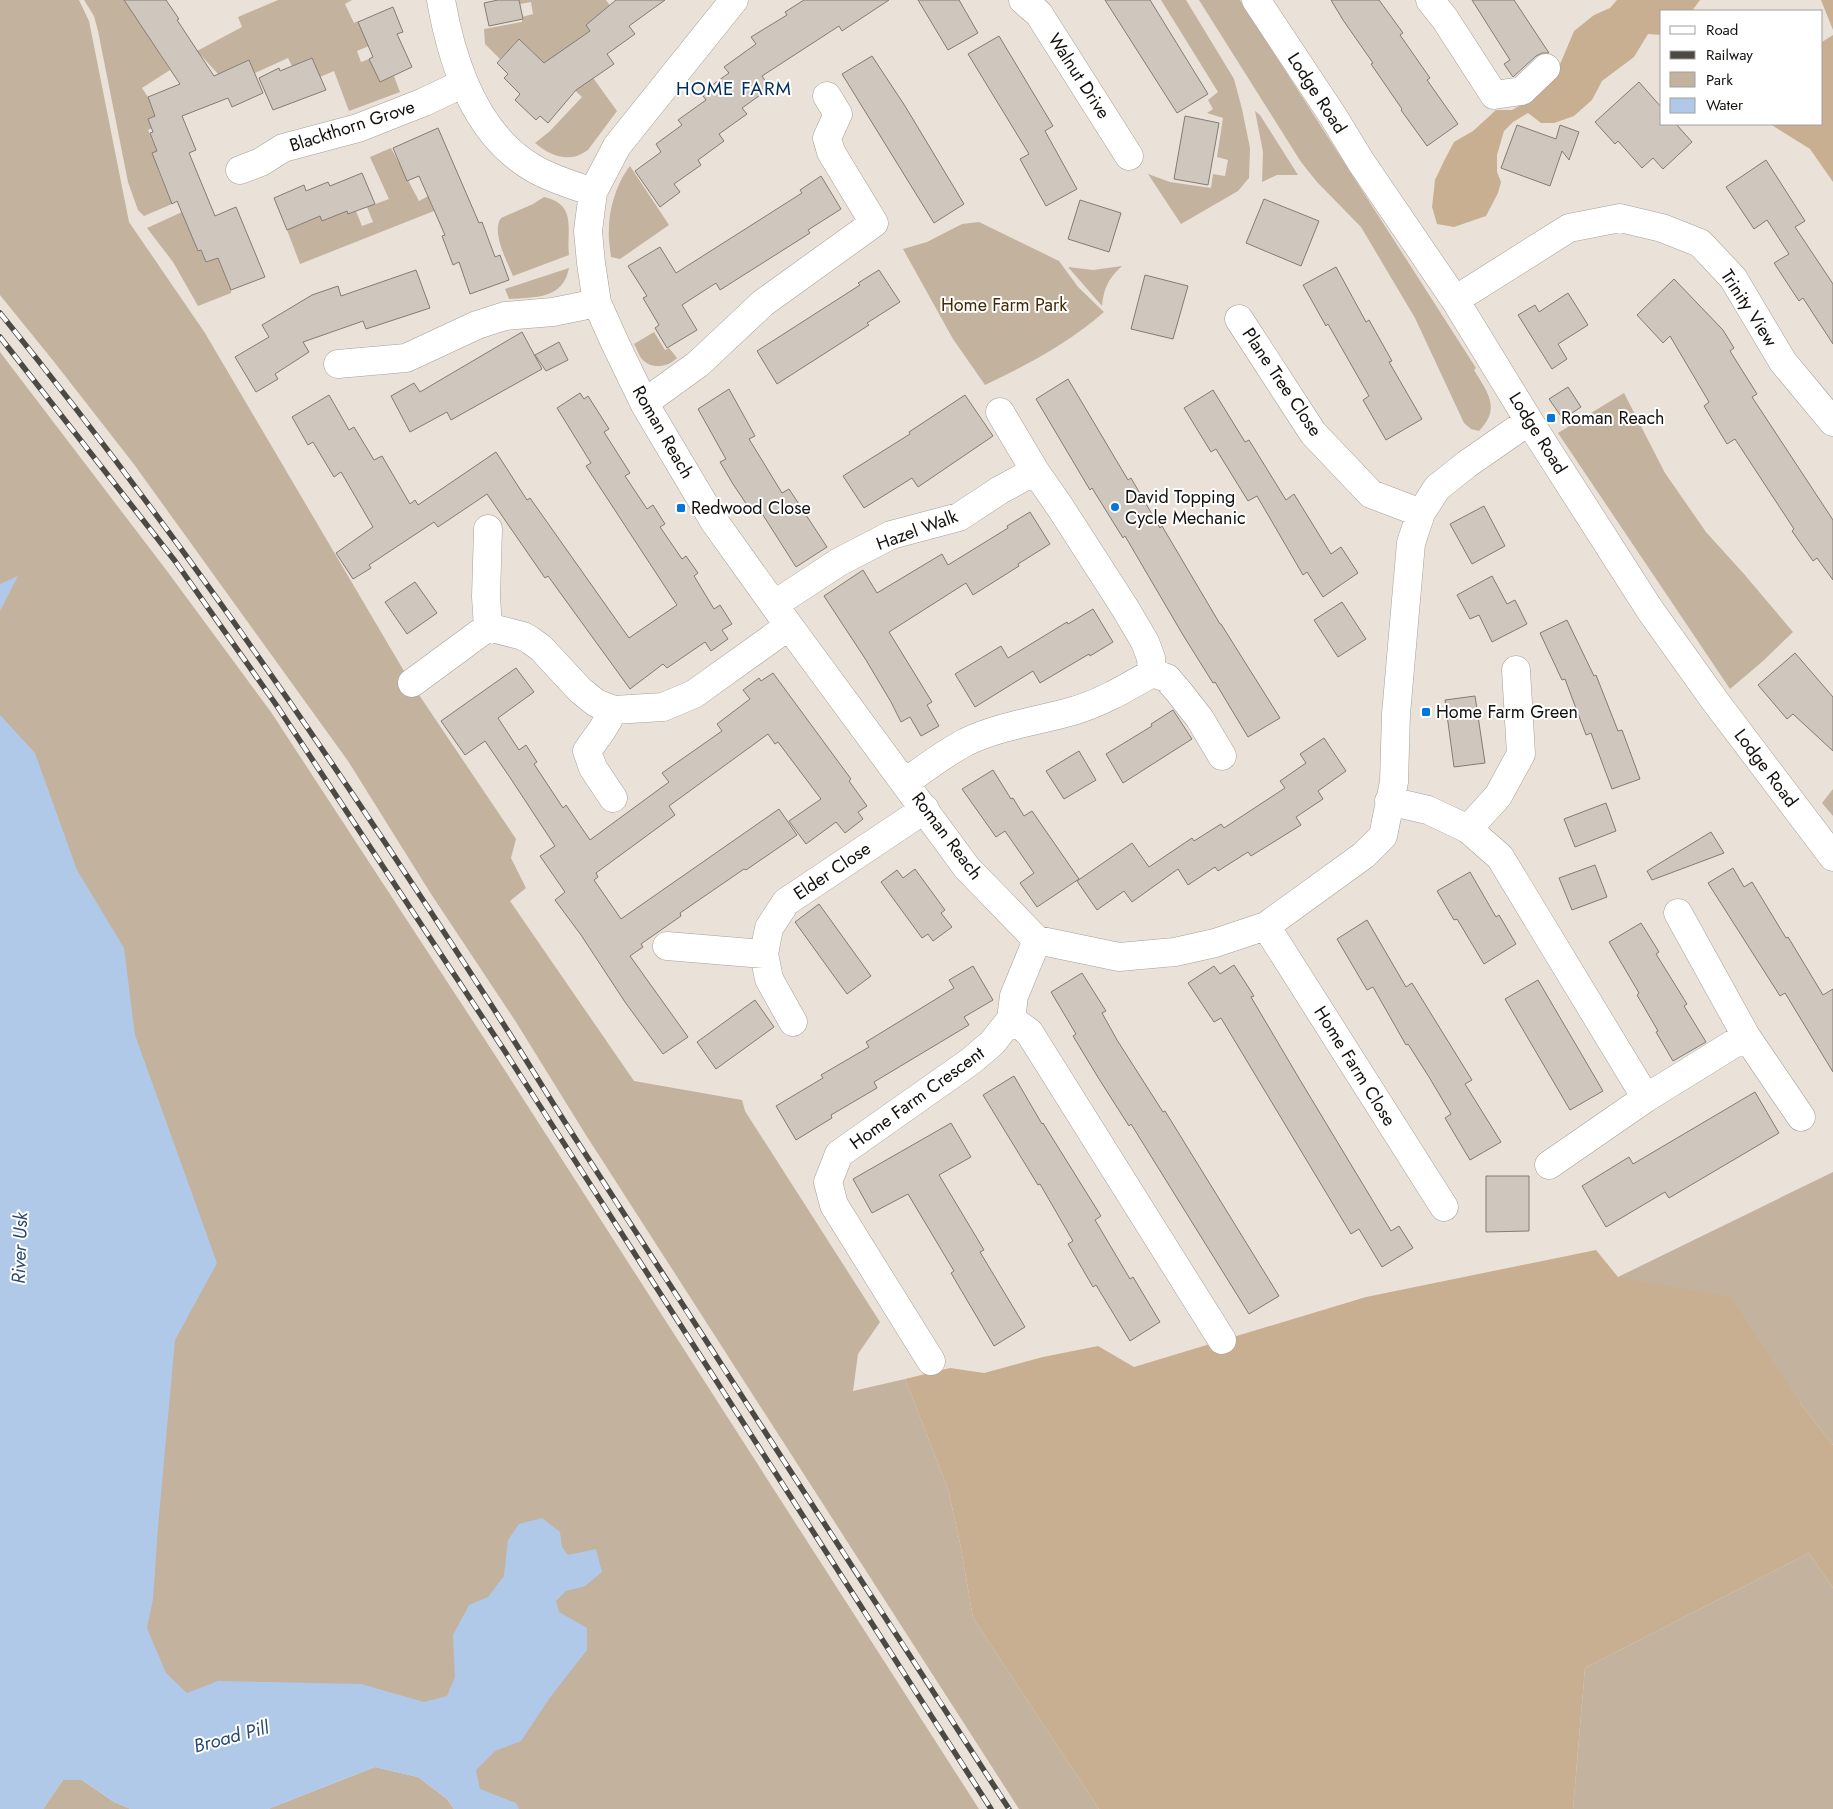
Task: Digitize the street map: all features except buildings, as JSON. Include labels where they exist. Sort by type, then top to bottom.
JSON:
[{"type":"street","points":[[441,0],[446,26],[464,83],[486,125],[515,156],[548,176],[593,192]]},
{"type":"street","name":"Roman Reach","points":[[734,0],[616,146],[593,192],[588,231],[597,303],[614,343],[644,403],[714,521],[967,868],[1037,940]]},
{"type":"street","name":"Walnut Drive","points":[[1023,0],[1039,14],[1129,156]]},
{"type":"street","name":"Lodge Road","points":[[1256,0],[1333,116],[1361,162],[1455,300],[1529,421],[1650,610],[1715,701],[1833,857]]},
{"type":"street","points":[[1430,0],[1445,19],[1494,95],[1522,91],[1546,68]]},
{"type":"street","name":"Blackthorn Grove","points":[[240,170],[261,162],[283,148],[358,128],[424,102],[464,83]]},
{"type":"street","points":[[644,403],[698,364],[763,303],[874,224],[831,152],[826,138],[838,114],[827,96]]},
{"type":"street","name":"Trinity View","points":[[1455,300],[1570,228],[1620,218],[1662,228],[1700,243],[1733,278],[1783,362],[1833,422]]},
{"type":"street","points":[[338,364],[406,358],[477,325],[505,316],[553,312],[597,303]]},
{"type":"street","name":"Plane Tree Close","points":[[1239,319],[1313,433],[1371,494],[1421,513]]},
{"type":"street","points":[[1000,412],[1035,472],[1060,507],[1145,642],[1151,658],[1152,673]]},
{"type":"street","points":[[1037,940],[1119,957],[1175,952],[1215,943],[1266,926],[1364,855],[1383,836],[1394,782],[1396,714],[1411,543],[1421,513],[1438,488],[1467,464],[1529,421]]},
{"type":"street","name":"Hazel Walk","points":[[775,604],[839,562],[891,535],[959,517],[1000,490],[1035,472]]},
{"type":"street","points":[[488,529],[486,597],[488,628]]},
{"type":"street","points":[[412,683],[488,628],[523,636],[530,640],[541,648],[580,690],[596,702],[614,710],[663,707],[694,694],[789,626]]},
{"type":"street","points":[[1468,829],[1498,796],[1521,754],[1516,670]]},
{"type":"street","points":[[906,782],[966,742],[1002,729],[1074,711],[1106,700],[1152,673],[1167,678],[1179,692],[1200,719],[1222,756]]},
{"type":"street","points":[[614,710],[587,751],[593,768],[614,798]]},
{"type":"street","points":[[1389,801],[1428,810],[1468,829],[1500,857],[1646,1098]]},
{"type":"street","name":"Elder Close","points":[[793,1022],[769,979],[764,954],[769,928],[786,902],[925,809]]},
{"type":"street","points":[[1678,913],[1746,1036],[1801,1117]]},
{"type":"street","name":"Home Farm Close","points":[[1266,926],[1444,1206]]},
{"type":"street","name":"Home Farm Crescent","points":[[931,1361],[834,1205],[828,1182],[838,1154],[971,1061],[992,1043],[1011,1019],[1014,996],[1037,940]]},
{"type":"street","points":[[667,946],[764,954]]},
{"type":"street","points":[[1011,1019],[1029,1032],[1222,1340]]},
{"type":"street","points":[[1549,1165],[1646,1098],[1746,1036]]},
{"type":"green space","points":[[0,0],[79,0],[89,21],[129,222],[205,333],[411,683],[516,839],[511,858],[526,888],[510,901],[634,1081],[742,1100],[745,1111],[880,1322],[858,1354],[853,1391],[905,1379],[948,1489],[960,1543],[973,1618],[1099,1809],[1019,1809],[584,1132],[516,1022],[431,894],[348,761],[133,463],[0,295]]},
{"type":"green space","points":[[84,0],[124,0],[152,38],[151,40],[170,70],[142,88],[148,97],[155,116],[152,128],[148,130],[157,151],[158,170],[172,204],[144,216],[138,210],[128,182],[98,31],[94,16]]},
{"type":"green space","points":[[278,0],[352,0],[345,4],[354,23],[358,21],[369,46],[357,51],[361,62],[369,59],[380,82],[394,76],[400,92],[349,111],[334,71],[320,77],[311,58],[292,66],[288,58],[255,73],[249,60],[218,74],[197,51],[242,27],[238,17]]},
{"type":"green space","points":[[519,0],[606,0],[611,7],[590,31],[573,43],[576,48],[573,50],[617,111],[588,150],[574,157],[554,155],[535,143],[550,131],[582,97],[564,80],[541,70],[535,54],[519,39],[500,59],[485,44],[484,29],[522,22],[522,17],[533,14],[531,2],[520,4]]},
{"type":"green space","points":[[1161,0],[1186,0],[1234,79],[1250,148],[1249,178],[1238,191],[1181,224],[1148,174],[1170,182],[1211,188],[1213,174],[1225,176],[1228,160],[1217,157],[1223,118],[1207,113],[1213,109],[1208,100],[1218,92]]},
{"type":"green space","points":[[1199,0],[1240,0],[1476,368],[1474,370],[1488,393],[1491,408],[1486,423],[1479,431],[1471,429],[1464,423],[1415,318],[1361,227],[1317,182],[1301,162]]},
{"type":"green space","points":[[1255,111],[1260,115],[1298,175],[1277,175],[1262,182],[1263,152]]},
{"type":"green space","points":[[391,148],[419,201],[428,196],[434,211],[300,264],[287,230],[320,216],[322,221],[347,211],[348,214],[356,211],[362,226],[373,222],[367,207],[389,199],[370,157]]},
{"type":"green space","points":[[630,166],[669,225],[620,259],[611,257],[609,221],[612,204],[621,180]]},
{"type":"green space","points":[[544,197],[555,201],[566,212],[569,227],[569,255],[513,276],[501,247],[498,224],[501,218]]},
{"type":"green space","points":[[182,212],[206,262],[218,258],[231,290],[231,293],[198,306],[173,262],[147,228]]},
{"type":"green space","name":"Home Farm Park","points":[[979,222],[1059,261],[1078,287],[1104,312],[1077,334],[1047,353],[985,385],[953,339],[903,249],[927,242],[962,224]]},
{"type":"green space","points":[[1122,266],[1113,275],[1108,284],[1102,306],[1068,267],[1093,270]]},
{"type":"green space","points":[[569,268],[561,286],[554,291],[537,297],[509,299],[505,289]]},
{"type":"green space","points":[[654,332],[665,350],[669,348],[677,358],[669,364],[660,366],[650,365],[641,358],[634,344]]},
{"type":"green space","points":[[0,352],[167,571],[271,712],[495,1055],[979,1809],[477,1809],[437,1764],[134,1752],[0,915]]},
{"type":"green space","points":[[1624,393],[1665,473],[1706,532],[1793,632],[1730,689],[1558,433]]},
{"type":"green space","points":[[1833,789],[1833,816],[1822,803]]},
{"type":"green space","points":[[1833,1172],[1833,1445],[1800,1403],[1618,1277]]},
{"type":"green space","points":[[1809,1553],[1833,1588],[1833,1809],[1573,1809],[1585,1668]]},
{"type":"green space","points":[[375,1767],[418,1777],[447,1799],[454,1809],[268,1809]]},
{"type":"green space","points":[[63,1780],[82,1780],[114,1802],[131,1809],[43,1809]]},
{"type":"shaded area","points":[[1617,0],[1700,0],[1693,10],[1660,10],[1660,35],[1648,34],[1634,57],[1602,81],[1592,100],[1574,116],[1554,123],[1541,123],[1528,113],[1513,122],[1504,131],[1497,155],[1497,172],[1501,182],[1498,193],[1486,216],[1454,227],[1437,224],[1432,207],[1435,180],[1454,142],[1473,131],[1496,110],[1512,110],[1534,98],[1550,82],[1574,31],[1594,15],[1610,8]]},
{"type":"shaded area","points":[[1821,0],[1833,0],[1833,30]]},
{"type":"shaded area","points":[[1833,35],[1833,182],[1810,149],[1772,125],[1823,125],[1823,41]]},
{"type":"shaded area","points":[[1596,1250],[1618,1277],[1730,1297],[1800,1403],[1833,1445],[1833,1588],[1809,1553],[1585,1668],[1573,1809],[1099,1809],[973,1618],[960,1543],[948,1489],[905,1379],[950,1368],[984,1373],[1043,1357],[1098,1346],[1134,1367],[1366,1297]]},
{"type":"water","points":[[18,576],[0,611],[0,584]]},
{"type":"water","points":[[0,715],[35,753],[77,870],[124,948],[135,1035],[217,1263],[175,1340],[153,1599],[147,1628],[166,1673],[187,1693],[218,1681],[361,1684],[424,1702],[447,1696],[455,1677],[453,1635],[469,1605],[488,1597],[504,1576],[508,1540],[519,1524],[542,1518],[560,1532],[562,1547],[568,1555],[596,1549],[602,1572],[585,1586],[566,1591],[556,1601],[559,1612],[587,1628],[587,1650],[551,1696],[521,1741],[495,1751],[476,1770],[480,1789],[516,1803],[519,1809],[454,1809],[447,1799],[418,1777],[375,1767],[268,1809],[131,1809],[114,1802],[82,1780],[63,1780],[43,1809],[0,1809]]},
{"type":"railway","points":[[0,313],[130,479],[253,650],[373,824],[1009,1809]]},
{"type":"railway","points":[[0,337],[175,561],[277,706],[504,1050],[991,1809]]},
{"type":"place","name":"Roman Reach","points":[[1551,418]]},
{"type":"place","name":"David Topping Cycle Mechanic","points":[[1115,507]]},
{"type":"place","name":"Redwood Close","points":[[681,508]]},
{"type":"place","name":"Home Farm Green","points":[[1426,712]]},
{"type":"district","name":"HOME FARM","points":[[734,88]]},
{"type":"water label","name":"River Usk","points":[[19,1248]]},
{"type":"water label","name":"Broad Pill","points":[[231,1736]]}]
